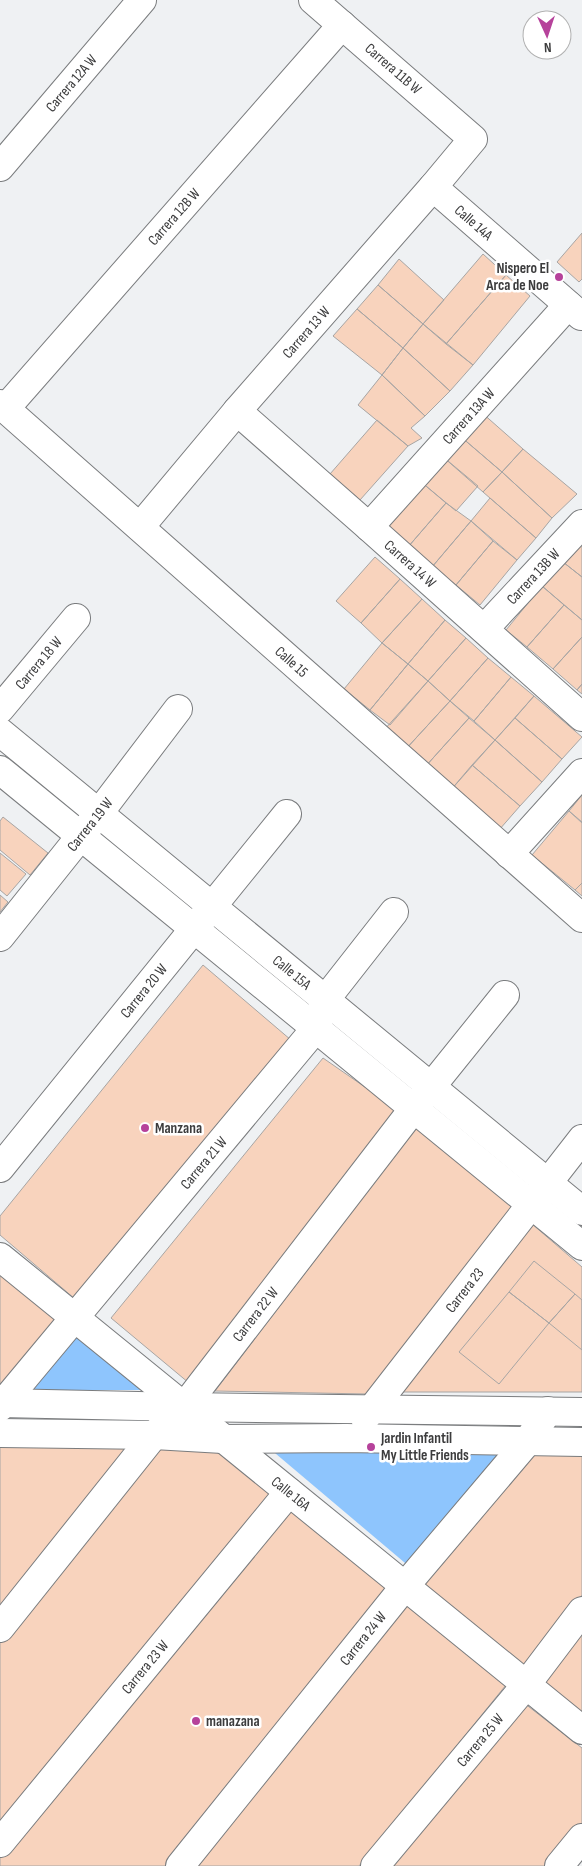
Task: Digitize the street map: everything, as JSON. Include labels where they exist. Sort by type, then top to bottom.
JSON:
[{"type":"street","name":"Carrera 12A W","points":[[0,167],[142,0]]},
{"type":"street","name":"Carrera 11B W","points":[[313,0],[473,138]]},
{"type":"street","name":"Carrera 12B W","points":[[3,406],[342,25]]},
{"type":"street","name":"Carrera 13 W","points":[[140,527],[237,412],[434,187],[473,138]]},
{"type":"street","name":"Calle 14A","points":[[434,187],[575,311]]},
{"type":"street","name":"Carrera 13A W","points":[[369,526],[575,311]]},
{"type":"street","name":"Calle 15","points":[[3,406],[582,918]]},
{"type":"street","name":"Carrera 14 W","points":[[237,412],[369,526],[582,717]]},
{"type":"street","name":"Carrera 13B W","points":[[484,629],[582,524]]},
{"type":"street","name":"Carrera 18 W","points":[[0,709],[76,618]]},
{"type":"street","name":"Carrera 19 W","points":[[0,938],[178,709]]},
{"type":"street","name":"Calle 15A","points":[[0,732],[582,1211]]},
{"type":"street","name":"Calle 15A","points":[[0,770],[582,1246]]},
{"type":"street","points":[[509,854],[582,772]]},
{"type":"street","name":"Carrera 20 W","points":[[0,1168],[287,814]]},
{"type":"street","name":"Carrera 21 W","points":[[1,1404],[316,1028],[325,1000],[394,912]]},
{"type":"street","name":"Carrera 22 W","points":[[0,1628],[154,1435],[184,1407],[414,1108],[505,995]]},
{"type":"street","name":"Carrera 23","points":[[346,1438],[374,1408],[582,1139]]},
{"type":"street","name":"Calle 16A","points":[[0,1257],[582,1730]]},
{"type":"street","points":[[1,1404],[582,1412]]},
{"type":"street","name":"Carrera 24 W","points":[[180,1866],[405,1586],[527,1442],[548,1411]]},
{"type":"street","points":[[0,1433],[154,1435],[223,1439],[346,1438],[582,1442]]},
{"type":"street","name":"Carrera 23 W","points":[[0,1843],[289,1492]]},
{"type":"street","name":"Carrera 25 W","points":[[375,1866],[526,1685],[582,1611]]},
{"type":"street","points":[[559,1866],[582,1838]]},
{"type":"shaded area","points":[[78,1329],[148,1390],[24,1390]]},
{"type":"shaded area","points":[[269,1448],[504,1453],[411,1568]]},
{"type":"building","points":[[582,233],[582,279],[579,282],[557,262]]},
{"type":"building","points":[[483,254],[506,275],[446,344],[423,324]]},
{"type":"building","points":[[399,259],[444,300],[423,324],[378,285]]},
{"type":"building","points":[[506,275],[530,296],[473,365],[446,344]]},
{"type":"building","points":[[378,285],[423,324],[403,348],[357,309]]},
{"type":"building","points":[[357,309],[403,348],[382,375],[333,336]]},
{"type":"building","points":[[423,324],[473,365],[450,391],[403,348]]},
{"type":"building","points":[[403,348],[450,391],[425,416],[382,375]]},
{"type":"building","points":[[382,375],[425,416],[411,428],[422,438],[408,446],[358,405]]},
{"type":"building","points":[[481,412],[523,449],[502,472],[460,436]]},
{"type":"building","points":[[377,420],[408,446],[360,500],[330,474]]},
{"type":"building","points":[[460,436],[502,472],[483,492],[442,456]]},
{"type":"building","points":[[523,449],[577,494],[552,518],[502,472]]},
{"type":"building","points":[[442,456],[478,486],[456,511],[420,481]]},
{"type":"building","points":[[502,472],[552,518],[536,538],[483,492]]},
{"type":"building","points":[[420,481],[446,503],[408,547],[382,524]]},
{"type":"building","points":[[490,498],[536,538],[517,560],[471,521]]},
{"type":"building","points":[[446,503],[471,521],[432,567],[408,547]]},
{"type":"building","points":[[471,521],[493,541],[456,585],[432,567]]},
{"type":"building","points":[[582,540],[582,577],[563,562]]},
{"type":"building","points":[[493,541],[517,560],[480,605],[456,585]]},
{"type":"building","points":[[375,557],[400,579],[361,623],[336,601]]},
{"type":"building","points":[[563,562],[582,577],[582,620],[542,586]]},
{"type":"building","points":[[400,579],[422,599],[382,643],[361,623]]},
{"type":"building","points":[[542,586],[564,605],[527,647],[506,630]]},
{"type":"building","points":[[422,599],[445,620],[408,664],[382,643]]},
{"type":"building","points":[[564,605],[582,620],[582,637],[553,669],[527,647]]},
{"type":"building","points":[[445,620],[466,638],[428,681],[408,664]]},
{"type":"building","points":[[582,637],[582,684],[577,690],[553,669]]},
{"type":"building","points":[[466,638],[488,658],[450,701],[428,681]]},
{"type":"building","points":[[382,643],[408,664],[370,710],[344,689]]},
{"type":"building","points":[[488,658],[511,677],[474,721],[450,701]]},
{"type":"building","points":[[408,664],[428,681],[390,725],[370,710]]},
{"type":"building","points":[[511,677],[534,696],[495,740],[474,721]]},
{"type":"building","points":[[428,681],[450,701],[405,750],[384,730]]},
{"type":"building","points":[[582,684],[582,694],[577,690]]},
{"type":"building","points":[[534,696],[582,737],[562,759],[515,718]]},
{"type":"building","points":[[450,701],[469,718],[425,767],[405,750]]},
{"type":"building","points":[[469,718],[495,740],[450,791],[425,767]]},
{"type":"building","points":[[515,718],[562,759],[542,782],[495,740]]},
{"type":"building","points":[[495,740],[542,782],[520,806],[472,765]]},
{"type":"building","points":[[472,765],[520,806],[499,830],[450,791]]},
{"type":"building","points":[[582,795],[582,822],[569,811]]},
{"type":"building","points":[[569,811],[582,823],[582,883],[575,890],[532,855]]},
{"type":"building","points":[[3,817],[48,853],[30,875],[0,850],[0,821]]},
{"type":"building","points":[[0,853],[26,874],[7,896],[0,890]]},
{"type":"building","points":[[582,883],[582,896],[575,890]]},
{"type":"building","points":[[0,895],[8,902],[0,912]]},
{"type":"building","name":"Manzana","points":[[203,965],[291,1040],[75,1299],[0,1235],[0,1216]]},
{"type":"building","points":[[323,1058],[401,1112],[195,1388],[111,1318]]},
{"type":"building","points":[[418,1125],[513,1208],[367,1394],[215,1391]]},
{"type":"building","points":[[532,1224],[582,1267],[582,1392],[400,1392]]},
{"type":"building","points":[[534,1261],[575,1294],[549,1323],[509,1292]]},
{"type":"building","points":[[0,1270],[57,1320],[0,1385]]},
{"type":"building","points":[[509,1292],[549,1323],[499,1384],[459,1352]]},
{"type":"building","points":[[575,1294],[582,1300],[582,1350],[549,1323]]},
{"type":"building","points":[[154,1442],[214,1444],[279,1495],[0,1829],[0,1635]]},
{"type":"building","points":[[131,1443],[0,1609],[0,1445]]},
{"type":"building","points":[[528,1454],[582,1456],[582,1595],[525,1671],[423,1585]]},
{"type":"building","name":"manazana","points":[[291,1500],[391,1586],[165,1866],[0,1866],[0,1856]]},
{"type":"building","name":"manazana","points":[[407,1596],[506,1685],[359,1866],[187,1866]]},
{"type":"building","points":[[582,1630],[582,1715],[542,1681]]},
{"type":"building","points":[[524,1703],[582,1748],[582,1826],[549,1866],[388,1866]]},
{"type":"place","name":"Nispero El Arca de Noe","points":[[559,277]]},
{"type":"place","name":"Manzana","points":[[145,1128]]},
{"type":"place","name":"Jardin Infantil My Little Friends","points":[[371,1447]]},
{"type":"place","name":"manazana","points":[[196,1721]]}]
